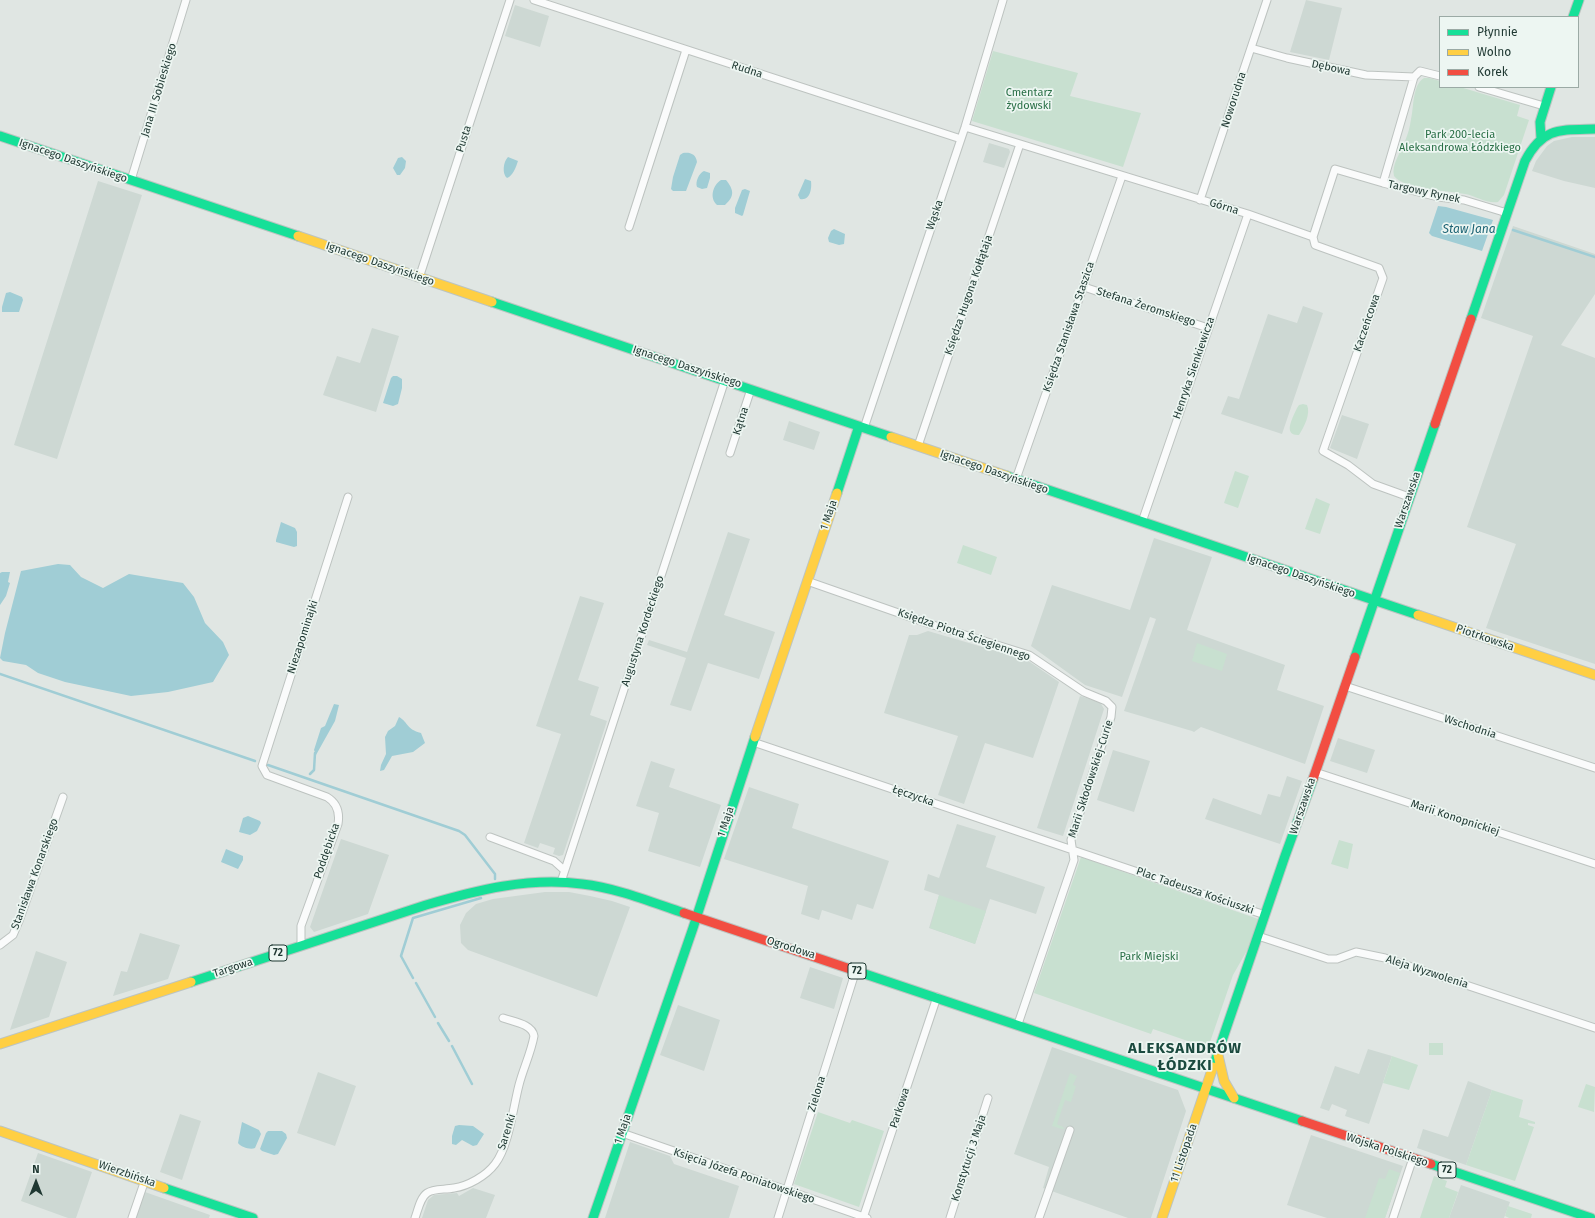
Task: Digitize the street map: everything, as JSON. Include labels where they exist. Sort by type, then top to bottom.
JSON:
[{"type":"street","name":"Jana III Sobieskiego","points":[[131,180],[186,0]]},
{"type":"street","name":"Pusta","points":[[419,278],[510,0]]},
{"type":"street","name":"Rudna","points":[[534,0],[961,139]]},
{"type":"street","name":"Wąska","points":[[861,427],[965,127],[1003,0]]},
{"type":"street","name":"Noworudna","points":[[1200,200],[1266,0]]},
{"type":"street","points":[[1573,16],[1579,0]]},
{"type":"street","name":"Dębowa","points":[[1251,48],[1294,60],[1366,75],[1414,77]]},
{"type":"street","points":[[629,227],[686,50]]},
{"type":"street","points":[[1414,77],[1420,71],[1439,76]]},
{"type":"street","name":"Targowy Rynek","points":[[1414,77],[1383,183],[1438,197],[1464,200],[1507,213]]},
{"type":"street","points":[[1482,88],[1544,106]]},
{"type":"street","points":[[1551,88],[1539,126],[1541,138],[1560,130],[1595,129]]},
{"type":"street","points":[[965,127],[1020,144]]},
{"type":"street","name":"Ignacego Daszyńskiego","points":[[0,136],[725,380],[1374,601]]},
{"type":"street","name":"Warszawska","points":[[1265,915],[1525,161],[1532,147],[1541,138]]},
{"type":"street","name":"Górna","points":[[1020,144],[1248,214],[1313,237]]},
{"type":"street","name":"Księdza Hugona Kołłątaja","points":[[918,446],[1020,144]]},
{"type":"street","points":[[1313,237],[1335,169],[1383,183]]},
{"type":"street","name":"Księdza Stanisława Staszica","points":[[1016,479],[1122,176]]},
{"type":"street","name":"Henryka Sienkiewicza","points":[[1142,522],[1248,214]]},
{"type":"street","name":"Kaczeńcowa","points":[[1313,237],[1315,245],[1379,268],[1383,278],[1323,451],[1348,465],[1373,484],[1409,497]]},
{"type":"street","name":"Stefana Żeromskiego","points":[[1084,286],[1208,328]]},
{"type":"street","name":"Augustyna Kordeckiego","points":[[561,882],[725,380]]},
{"type":"street","name":"Kątna","points":[[730,453],[751,389]]},
{"type":"street","name":"1 Maja","points":[[592,1218],[696,917],[807,581],[861,427]]},
{"type":"street","name":"Niezapominajki","points":[[267,775],[262,768],[264,757],[348,497]]},
{"type":"street","name":"Księdza Piotra Ściegiennego","points":[[807,581],[930,624],[1028,655],[1084,692],[1106,700],[1112,708]]},
{"type":"street","name":"Piotrkowska","points":[[1374,601],[1595,676]]},
{"type":"street","name":"Wschodnia","points":[[1345,686],[1595,768]]},
{"type":"street","name":"Marii Skłodowskiej-Curie","points":[[1072,850],[1071,840],[1111,717],[1112,708]]},
{"type":"street","name":"Łęczycka","points":[[753,742],[1072,850]]},
{"type":"street","name":"Marii Konopnickiej","points":[[1315,772],[1595,864]]},
{"type":"street","name":"Poddębicka","points":[[267,775],[327,797],[332,800],[338,808],[338,824],[301,926],[301,946]]},
{"type":"street","name":"Stanisława Konarskiego","points":[[0,945],[13,935],[19,922],[63,797]]},
{"type":"street","points":[[490,837],[554,861],[564,870]]},
{"type":"street","points":[[1018,1024],[1069,877],[1074,860],[1072,850]]},
{"type":"street","name":"Plac Tadeusza Kościuszki","points":[[1072,850],[1265,915],[1206,1088]]},
{"type":"street","name":"Ogrodowa","points":[[561,882],[582,884],[614,891],[1018,1024]]},
{"type":"street","name":"Targowa","points":[[0,1044],[471,892],[516,884],[561,882]]},
{"type":"street","name":"Aleja Wyzwolenia","points":[[1258,936],[1328,959],[1337,959],[1356,952],[1385,958],[1595,1028]]},
{"type":"street","name":"Zielona","points":[[778,1218],[856,970]]},
{"type":"street","name":"Parkowa","points":[[864,1218],[936,997]]},
{"type":"street","name":"Sarenki","points":[[416,1218],[423,1198],[427,1194],[437,1190],[461,1186],[476,1179],[496,1163],[503,1147],[511,1124],[519,1085],[534,1036],[532,1030],[528,1026],[503,1018]]},
{"type":"street","name":"72","points":[[1018,1024],[1206,1088]]},
{"type":"street","points":[[1218,1054],[1219,1066],[1224,1081],[1234,1098]]},
{"type":"street","name":"Wojska Polskiego","points":[[1206,1088],[1590,1218]]},
{"type":"street","name":"11 Listopada","points":[[1162,1218],[1206,1088]]},
{"type":"street","name":"Konstytucji 3 Maja","points":[[950,1218],[988,1098]]},
{"type":"street","points":[[1039,1218],[1070,1130]]},
{"type":"street","name":"Wierzbińska","points":[[0,1131],[253,1218]]},
{"type":"street","name":"Księcia Józefa Poniatowskiego","points":[[622,1133],[864,1218]]},
{"type":"street","points":[[1393,1218],[1413,1158]]},
{"type":"street","points":[[132,1218],[144,1180]]},
{"type":"shaded area","points":[[1306,0],[1342,8],[1329,60],[1290,52]]},
{"type":"shaded area","points":[[515,5],[549,16],[540,47],[505,36]]},
{"type":"shaded area","points":[[1572,137],[1595,137],[1595,188],[1564,181],[1532,171],[1536,161],[1547,146],[1554,141]]},
{"type":"shaded area","points":[[989,143],[1009,149],[1010,152],[1004,168],[983,162]]},
{"type":"shaded area","points":[[98,181],[142,195],[57,459],[14,445]]},
{"type":"shaded area","points":[[1513,226],[1595,254],[1595,294],[1561,345],[1595,358],[1595,664],[1486,628],[1516,544],[1467,527],[1533,336],[1481,318]]},
{"type":"shaded area","points":[[1303,306],[1323,313],[1282,434],[1221,414],[1228,396],[1239,399],[1268,314],[1297,323]]},
{"type":"shaded area","points":[[372,328],[399,336],[376,412],[323,395],[337,356],[360,363]]},
{"type":"shaded area","points":[[1342,415],[1369,424],[1357,459],[1330,448]]},
{"type":"shaded area","points":[[789,421],[820,432],[814,450],[783,440]]},
{"type":"shaded area","points":[[728,532],[750,539],[724,615],[775,632],[759,679],[708,663],[691,711],[670,705],[686,658],[647,645],[649,640],[687,652]]},
{"type":"shaded area","points":[[1154,538],[1212,557],[1187,630],[1285,665],[1277,690],[1324,706],[1305,764],[1201,727],[1194,732],[1124,711],[1156,619],[1150,617],[1122,697],[1085,685],[1031,646],[1052,585],[1130,610]]},
{"type":"shaded area","points":[[580,596],[604,603],[578,680],[599,687],[590,715],[607,721],[563,855],[559,856],[553,854],[555,848],[540,843],[538,848],[524,843],[561,734],[536,726]]},
{"type":"shaded area","points":[[928,631],[1027,660],[1059,682],[1033,758],[985,743],[964,804],[938,795],[958,736],[884,713],[909,635],[917,635]]},
{"type":"shaded area","points":[[1080,696],[1100,702],[1104,709],[1063,836],[1037,828]]},
{"type":"shaded area","points":[[1338,738],[1375,750],[1367,773],[1330,761]]},
{"type":"shaded area","points":[[1113,750],[1150,761],[1134,812],[1097,800]]},
{"type":"shaded area","points":[[651,761],[675,769],[669,787],[721,805],[700,867],[648,851],[659,813],[636,806]]},
{"type":"shaded area","points":[[1287,776],[1302,781],[1280,844],[1205,819],[1213,798],[1261,815],[1268,794],[1280,797]]},
{"type":"shaded area","points":[[749,787],[799,804],[792,828],[889,861],[873,909],[857,904],[852,920],[822,910],[819,920],[801,914],[808,886],[724,859]]},
{"type":"shaded area","points":[[957,824],[996,836],[986,867],[1045,887],[1036,914],[990,899],[975,944],[929,928],[939,895],[924,890],[928,874],[939,878]]},
{"type":"shaded area","points":[[341,839],[389,855],[368,914],[314,932],[310,927]]},
{"type":"shaded area","points":[[545,892],[569,892],[612,901],[630,907],[597,997],[468,950],[461,943],[460,925],[466,913],[476,904],[493,899]]},
{"type":"shaded area","points":[[140,933],[180,945],[168,979],[113,996],[121,971],[127,972]]},
{"type":"shaded area","points":[[36,951],[67,962],[49,1017],[10,1030]]},
{"type":"shaded area","points":[[810,967],[843,978],[834,1009],[800,998]]},
{"type":"shaded area","points":[[678,1005],[720,1020],[704,1071],[660,1055]]},
{"type":"shaded area","points":[[1052,1047],[1178,1090],[1186,1111],[1151,1218],[1128,1218],[1043,1188],[1049,1167],[1014,1154]]},
{"type":"shaded area","points":[[1368,1049],[1392,1056],[1369,1124],[1345,1116],[1347,1110],[1332,1104],[1329,1111],[1320,1108],[1335,1066],[1359,1074]]},
{"type":"shaded area","points":[[318,1072],[356,1086],[335,1146],[297,1133]]},
{"type":"shaded area","points":[[1468,1081],[1492,1090],[1466,1165],[1417,1148],[1423,1129],[1448,1137]]},
{"type":"shaded area","points":[[180,1114],[201,1121],[182,1180],[160,1172]]},
{"type":"shaded area","points":[[1311,1135],[1403,1166],[1385,1218],[1327,1218],[1287,1205]]},
{"type":"shaded area","points":[[630,1142],[670,1156],[674,1164],[739,1186],[729,1218],[605,1218]]},
{"type":"shaded area","points":[[38,1153],[92,1172],[76,1218],[68,1218],[21,1201]]},
{"type":"shaded area","points":[[1461,1185],[1510,1202],[1504,1218],[1449,1218]]},
{"type":"shaded area","points":[[473,1188],[495,1195],[486,1218],[422,1218],[428,1200],[434,1195],[457,1193],[459,1196]]},
{"type":"shaded area","points":[[145,1192],[210,1215],[209,1218],[135,1218]]},
{"type":"green space","name":"Cmentarz żydowski","points":[[993,51],[1078,73],[1070,96],[1141,113],[1123,167],[972,121]]},
{"type":"green space","name":"Park 200-lecia Aleksandrowa Łódzkiego","points":[[1424,78],[1429,78],[1439,81],[1439,88],[1463,88],[1520,105],[1517,116],[1529,120],[1504,195],[1498,202],[1486,201],[1465,194],[1416,187],[1399,180],[1394,176],[1393,172],[1395,163],[1406,138],[1412,114],[1415,91],[1420,81]]},
{"type":"green space","points":[[1299,405],[1307,405],[1308,409],[1306,420],[1299,435],[1294,434],[1290,429],[1291,421]]},
{"type":"green space","points":[[1235,471],[1249,476],[1238,508],[1224,503]]},
{"type":"green space","points":[[1316,498],[1330,504],[1320,534],[1305,529]]},
{"type":"green space","points":[[963,545],[997,557],[991,575],[957,563]]},
{"type":"green space","points":[[1197,643],[1227,654],[1222,671],[1192,661]]},
{"type":"green space","points":[[1339,840],[1353,844],[1348,869],[1331,864]]},
{"type":"green space","name":"Park Miejski","points":[[1081,857],[1258,919],[1249,947],[1233,975],[1208,1048],[1153,1029],[1151,1034],[1034,993]]},
{"type":"green space","points":[[939,895],[986,911],[975,944],[930,928]]},
{"type":"green space","points":[[1429,1043],[1443,1043],[1443,1055],[1429,1055]]},
{"type":"green space","points":[[1392,1056],[1418,1065],[1409,1090],[1383,1083]]},
{"type":"green space","points":[[1070,1073],[1077,1076],[1073,1085],[1076,1086],[1071,1102],[1065,1100],[1057,1124],[1063,1127],[1064,1129],[1062,1129],[1052,1126]]},
{"type":"green space","points":[[1586,1084],[1595,1087],[1594,1112],[1578,1107]]},
{"type":"green space","points":[[1492,1090],[1523,1100],[1519,1117],[1535,1122],[1535,1124],[1528,1123],[1528,1125],[1534,1127],[1515,1181],[1466,1165]]},
{"type":"green space","points":[[818,1112],[850,1123],[852,1120],[884,1131],[859,1207],[794,1184]]},
{"type":"green space","points":[[1389,1169],[1400,1173],[1385,1218],[1365,1218],[1379,1178],[1385,1179]]},
{"type":"green space","points":[[1434,1176],[1447,1181],[1445,1187],[1458,1192],[1449,1218],[1420,1218]]},
{"type":"green space","points":[[1508,1206],[1532,1214],[1531,1218],[1509,1218],[1505,1216]]},
{"type":"water","points":[[683,153],[692,154],[697,162],[686,191],[673,191],[671,189],[673,177],[680,155]]},
{"type":"water","points":[[402,157],[406,161],[405,168],[400,175],[397,175],[393,168],[398,158]]},
{"type":"water","points":[[508,157],[518,161],[513,173],[507,178],[504,174],[504,168]]},
{"type":"water","points":[[704,171],[710,173],[710,178],[707,188],[702,189],[697,187],[697,180]]},
{"type":"water","points":[[805,179],[811,181],[811,191],[806,198],[800,199],[798,195]]},
{"type":"water","points":[[721,180],[726,180],[729,184],[732,190],[732,196],[725,205],[717,205],[713,199],[713,192],[718,182]]},
{"type":"water","points":[[745,189],[750,191],[742,216],[735,213],[735,208],[742,190]]},
{"type":"water","name":"Staw Jana","points":[[1438,206],[1493,220],[1482,251],[1432,236],[1429,233]]},
{"type":"water","points":[[834,229],[845,234],[844,244],[839,245],[829,242],[828,238],[831,231]]},
{"type":"water","points":[[10,292],[22,297],[23,300],[19,312],[2,312],[6,293]]},
{"type":"water","points":[[393,376],[397,376],[402,379],[402,388],[398,404],[393,406],[383,403]]},
{"type":"water","points":[[281,522],[295,528],[297,532],[297,546],[294,547],[276,542]]},
{"type":"water","points":[[58,564],[70,565],[81,577],[103,588],[129,574],[183,583],[194,597],[205,623],[223,642],[229,655],[213,682],[168,692],[131,696],[65,682],[38,673],[26,665],[3,661],[0,658],[5,633],[21,571]]},
{"type":"water","points":[[10,572],[8,582],[10,583],[6,596],[0,605],[0,573]]},
{"type":"water","points":[[334,704],[339,705],[335,721],[316,755],[314,750],[321,728],[325,726]]},
{"type":"water","points":[[399,717],[410,728],[421,733],[425,743],[413,752],[392,756],[384,770],[380,771],[386,754],[385,737],[388,731],[395,726]]},
{"type":"water","points":[[248,816],[260,821],[261,823],[257,831],[250,835],[239,832],[243,818]]},
{"type":"water","points":[[226,849],[243,856],[243,860],[238,869],[221,862]]},
{"type":"water","points":[[242,1122],[259,1130],[261,1134],[255,1148],[246,1148],[238,1143]]},
{"type":"water","points":[[455,1126],[473,1126],[484,1134],[477,1145],[473,1146],[462,1140],[456,1145],[452,1144],[452,1136]]},
{"type":"water","points":[[268,1131],[282,1131],[286,1134],[287,1138],[278,1154],[274,1155],[260,1149]]},
{"type":"waterway","points":[[1513,230],[1595,257]]},
{"type":"waterway","points":[[0,674],[255,761]]},
{"type":"waterway","points":[[310,774],[314,770],[315,753]]},
{"type":"waterway","points":[[268,765],[459,831],[465,835],[495,874],[495,879]]},
{"type":"waterway","points":[[413,978],[401,956],[413,918],[481,898]]},
{"type":"waterway","points":[[416,983],[435,1017]]},
{"type":"waterway","points":[[438,1023],[449,1041]]},
{"type":"waterway","points":[[452,1046],[472,1084]]},
{"type":"traffic: fast","points":[[1573,16],[1579,0]]},
{"type":"traffic: fast","points":[[1541,138],[1540,122],[1551,88]]},
{"type":"traffic: fast","points":[[1471,319],[1525,161],[1532,150],[1546,136],[1554,133],[1572,130],[1595,129]]},
{"type":"traffic: fast","points":[[0,136],[298,236]]},
{"type":"traffic: fast","points":[[492,302],[891,437]]},
{"type":"traffic: fast","points":[[1355,657],[1435,424]]},
{"type":"traffic: fast","points":[[837,493],[859,426]]},
{"type":"traffic: fast","points":[[1007,476],[1418,615]]},
{"type":"traffic: fast","points":[[593,1218],[693,928],[755,737]]},
{"type":"traffic: fast","points":[[1213,1067],[1313,779]]},
{"type":"traffic: fast","points":[[191,982],[426,905],[464,894],[503,886],[542,882],[582,884],[621,892],[684,913]]},
{"type":"traffic: fast","points":[[862,973],[1302,1121]]},
{"type":"traffic: fast","points":[[1431,1164],[1591,1218]]},
{"type":"traffic: fast","points":[[164,1188],[253,1218]]},
{"type":"traffic: slow","points":[[298,236],[492,302]]},
{"type":"traffic: slow","points":[[891,437],[1007,476]]},
{"type":"traffic: slow","points":[[755,737],[837,493]]},
{"type":"traffic: slow","points":[[1418,615],[1595,675]]},
{"type":"traffic: slow","points":[[0,1044],[191,982]]},
{"type":"traffic: slow","points":[[1218,1055],[1224,1081],[1234,1098]]},
{"type":"traffic: slow","points":[[1162,1218],[1213,1067]]},
{"type":"traffic: slow","points":[[0,1131],[164,1188]]},
{"type":"traffic: jam","points":[[1435,424],[1471,319]]},
{"type":"traffic: jam","points":[[1313,779],[1355,657]]},
{"type":"traffic: jam","points":[[684,913],[862,973]]},
{"type":"traffic: jam","points":[[1302,1121],[1431,1164]]},
{"type":"district","name":"ALEKSANDRÓW ŁÓDZKI","points":[[1185,1058]]}]
